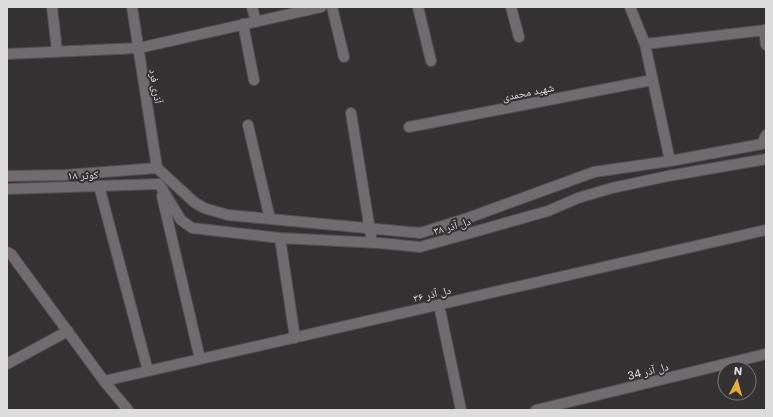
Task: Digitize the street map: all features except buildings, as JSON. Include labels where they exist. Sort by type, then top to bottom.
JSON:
[{"type":"street","points":[[52,7],[57,52]]},
{"type":"street","name":"آذری فرد","points":[[132,7],[160,184],[200,359]]},
{"type":"street","points":[[252,7],[256,22]]},
{"type":"street","points":[[7,54],[139,48],[321,7]]},
{"type":"street","points":[[332,7],[344,57]]},
{"type":"street","points":[[418,7],[431,61]]},
{"type":"street","points":[[512,7],[519,37]]},
{"type":"street","points":[[630,7],[645,44],[670,161]]},
{"type":"street","points":[[243,24],[254,80]]},
{"type":"street","points":[[645,44],[765,30],[766,45]]},
{"type":"street","name":"شهید محمدی","points":[[409,127],[652,80]]},
{"type":"street","points":[[351,113],[368,228],[372,243]]},
{"type":"street","points":[[248,125],[270,219]]},
{"type":"street","name":"دل آذر ۳۸","points":[[157,168],[194,202],[204,208],[228,215],[420,233],[468,218],[594,172],[670,161],[764,140]]},
{"type":"street","name":"دل آذر ۳۸","points":[[160,184],[181,220],[192,228],[280,238],[420,247],[548,211],[578,198],[612,188],[668,176],[766,159]]},
{"type":"street","name":"کوثر ۱۸","points":[[7,176],[65,175],[157,168]]},
{"type":"street","name":"کوثر ۱۸","points":[[7,189],[160,184]]},
{"type":"street","points":[[99,186],[148,371]]},
{"type":"street","name":"دل آذر ۳۶","points":[[104,381],[766,230]]},
{"type":"street","points":[[280,238],[296,338]]},
{"type":"street","points":[[8,254],[68,331],[104,381],[128,410]]},
{"type":"street","points":[[439,305],[462,410]]},
{"type":"street","points":[[7,364],[68,331]]},
{"type":"street","name":"دل آذر 34","points":[[536,410],[766,354]]}]
